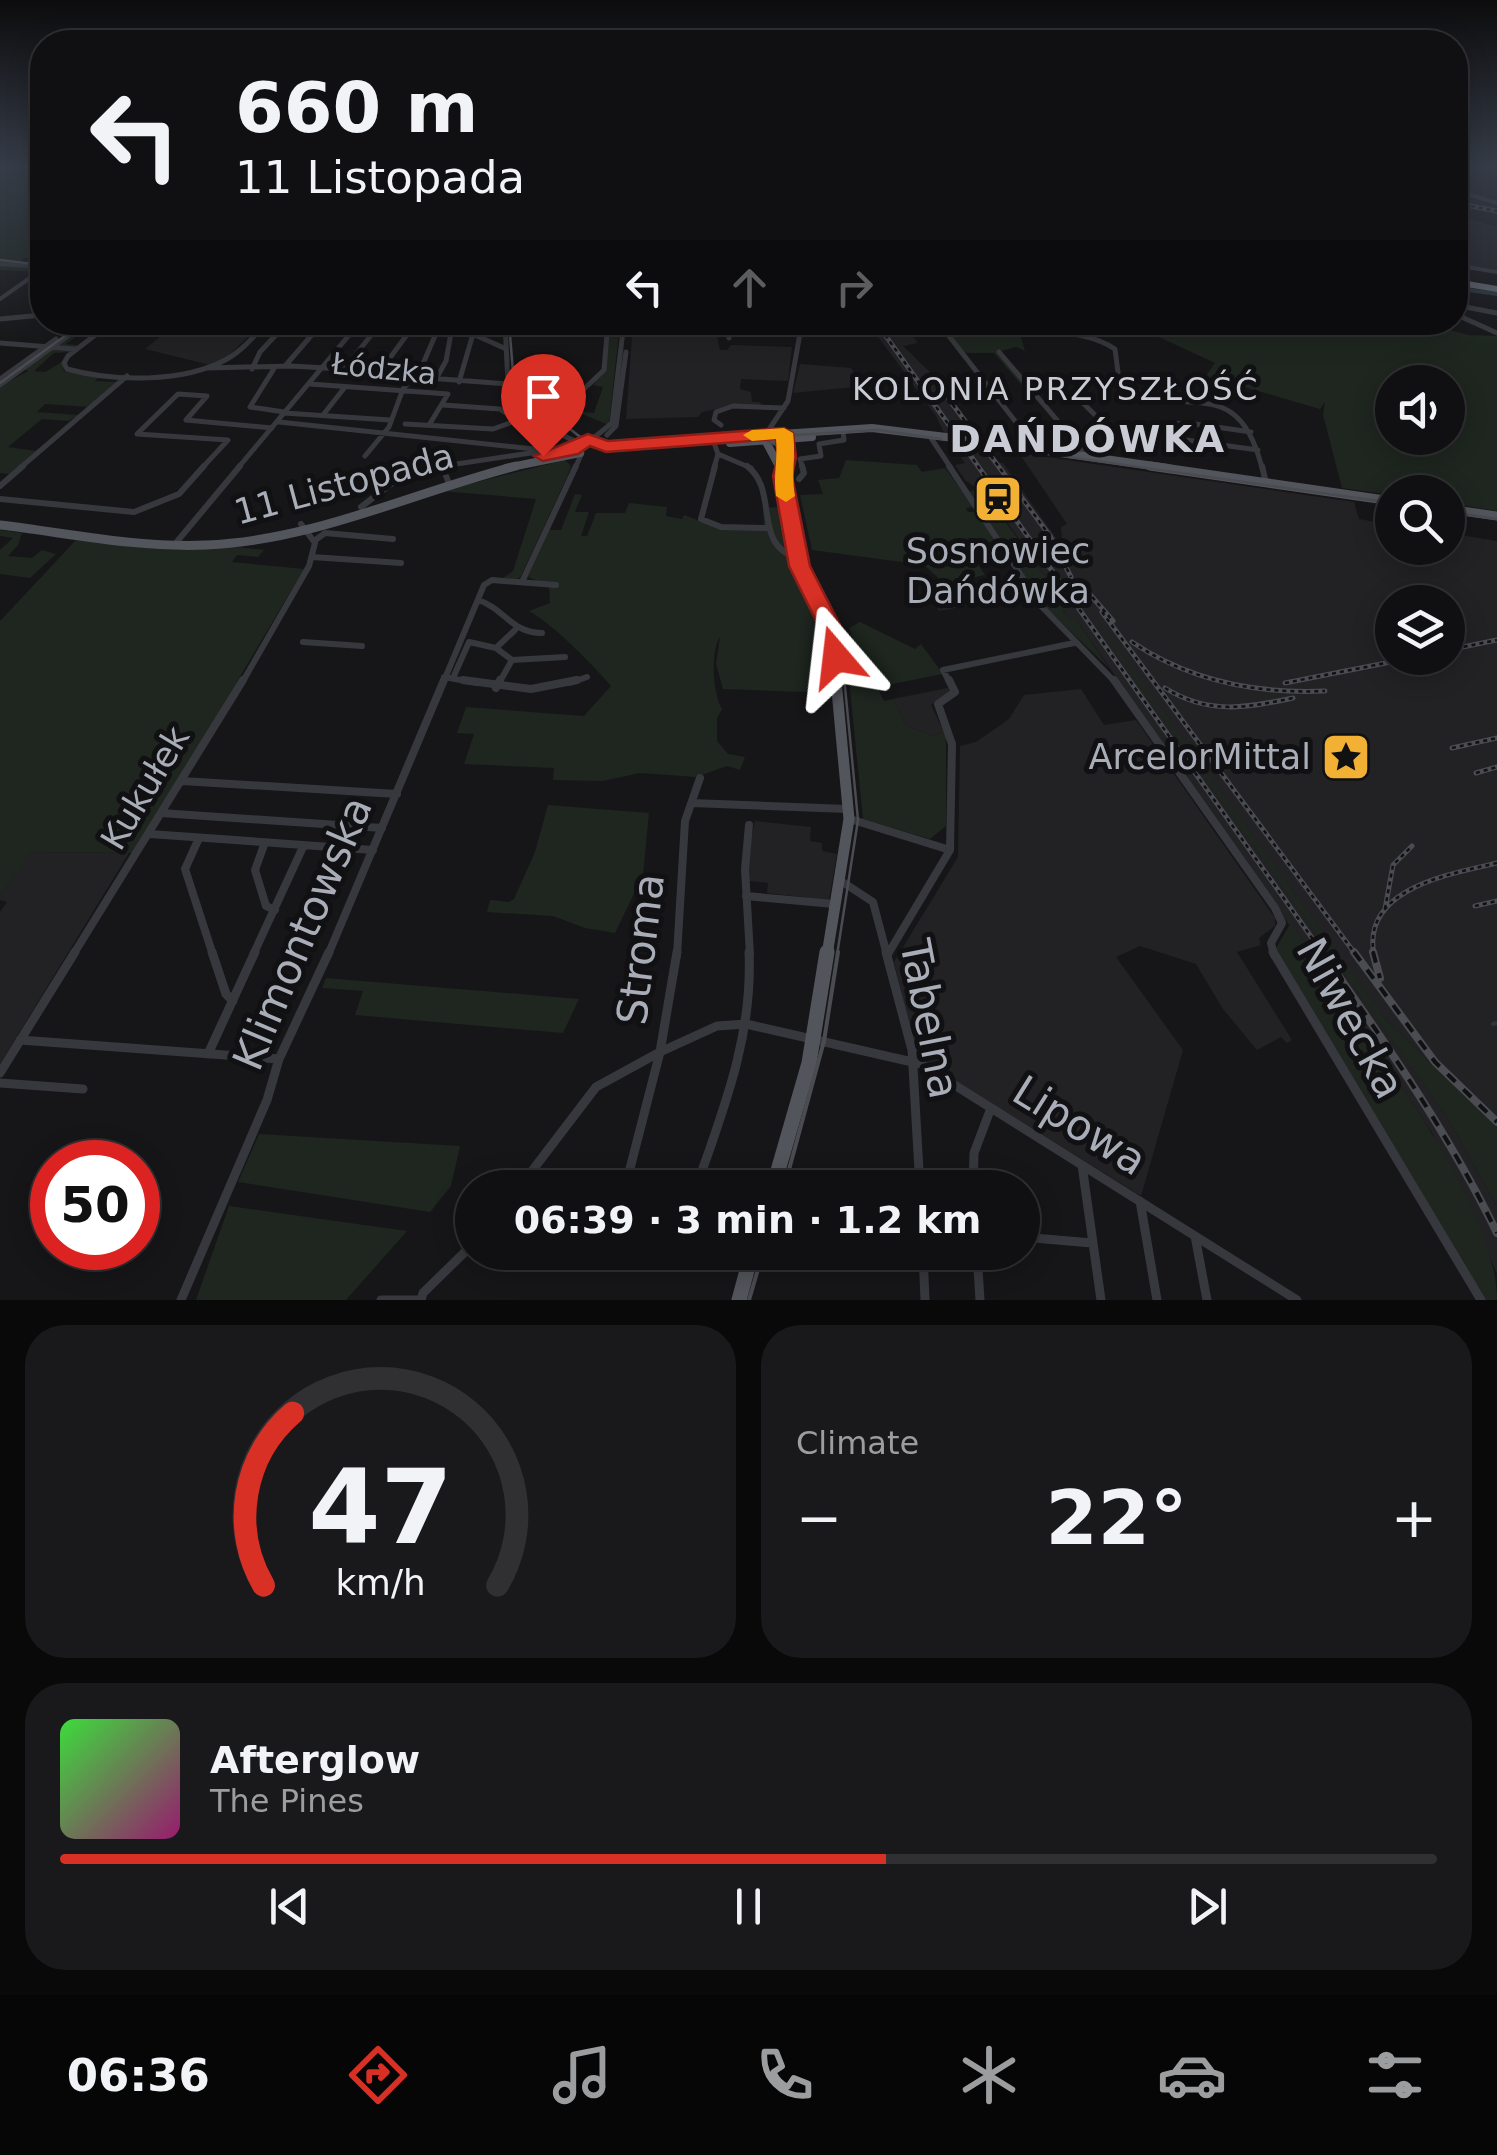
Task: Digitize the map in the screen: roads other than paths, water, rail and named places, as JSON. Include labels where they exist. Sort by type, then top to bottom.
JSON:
[{"type":"highway","points":[[1468,285],[1497,290]]},
{"type":"main road","points":[[579,449],[766,438],[786,446],[848,430],[929,434],[1375,499]]},
{"type":"main road","points":[[597,445],[766,438]]},
{"type":"main road","points":[[766,438],[782,476],[804,581],[836,630],[849,814],[814,1039],[778,1170]]},
{"type":"main road","points":[[782,476],[786,446]]},
{"type":"main road","name":"11 Listopada","points":[[0,522],[176,542],[236,539],[302,526],[579,449]]},
{"type":"main road","name":"11 Listopada","points":[[302,526],[448,481],[579,449]]},
{"type":"main road","points":[[1465,511],[1497,516]]},
{"type":"main road","points":[[739,1300],[747,1270]]},
{"type":"street","points":[[0,264],[30,266]]},
{"type":"street","points":[[1468,267],[1497,272]]},
{"type":"street","points":[[0,299],[30,278]]},
{"type":"street","points":[[1468,307],[1497,313]]},
{"type":"street","points":[[0,319],[30,316]]},
{"type":"street","points":[[1468,320],[1497,333]]},
{"type":"street","points":[[0,382],[66,335]]},
{"type":"street","points":[[95,335],[65,360],[67,368],[128,376],[207,367],[285,366],[396,372]]},
{"type":"street","points":[[207,367],[230,358],[254,335]]},
{"type":"street","points":[[252,369],[260,352],[276,335]]},
{"type":"street","points":[[285,366],[312,335]]},
{"type":"street","points":[[176,542],[350,335]]},
{"type":"street","points":[[344,369],[372,335]]},
{"type":"street","points":[[380,371],[409,335]]},
{"type":"street","points":[[365,456],[383,435],[403,390],[426,358],[433,335]]},
{"type":"street","points":[[436,378],[446,361],[451,335]]},
{"type":"street","points":[[459,382],[473,335]]},
{"type":"street","points":[[475,335],[504,348]]},
{"type":"street","points":[[504,335],[508,384]]},
{"type":"street","points":[[557,424],[562,410],[604,370],[607,335]]},
{"type":"street","points":[[597,445],[612,423],[624,335]]},
{"type":"street","points":[[766,438],[784,408],[801,335]]},
{"type":"street","points":[[945,335],[1034,448]]},
{"type":"street","points":[[1081,335],[1107,342],[1117,353],[1118,378],[1127,387],[1151,396],[1224,406],[1242,416],[1260,450],[1266,483]]},
{"type":"street","points":[[0,342],[77,349]]},
{"type":"street","points":[[998,352],[1085,453]]},
{"type":"street","points":[[275,367],[250,407],[390,420]]},
{"type":"street","points":[[0,486],[128,376]]},
{"type":"street","points":[[414,377],[508,384],[557,424],[561,434],[579,449],[575,468],[522,582],[556,584]]},
{"type":"street","name":"Łódzka","points":[[309,384],[448,394],[429,424]]},
{"type":"street","points":[[322,416],[344,387]]},
{"type":"street","points":[[0,499],[134,512],[184,490],[228,440],[136,433],[178,394],[207,396],[186,420],[272,428]]},
{"type":"street","points":[[1074,394],[1114,436],[1142,434],[1260,450]]},
{"type":"street","name":"Łódzka","points":[[443,404],[500,409],[517,421]]},
{"type":"street","points":[[721,424],[714,420],[716,412],[734,406],[784,408]]},
{"type":"street","points":[[405,424],[486,429],[540,412]]},
{"type":"street","points":[[777,418],[786,446]]},
{"type":"street","points":[[278,422],[544,450],[482,456],[442,466],[388,486],[361,507]]},
{"type":"street","points":[[1148,425],[1184,423],[1252,432]]},
{"type":"street","points":[[799,479],[804,473],[800,459],[821,456],[818,444],[844,440],[848,430]]},
{"type":"street","name":"Niwecka","points":[[929,434],[1038,601],[1111,676],[1275,908],[1282,923],[1271,943],[1272,951],[1481,1300]]},
{"type":"street","points":[[714,443],[718,454],[701,519],[721,527],[768,528]]},
{"type":"street","points":[[718,454],[744,464],[759,478],[768,528],[777,550],[798,558]]},
{"type":"street","points":[[555,456],[570,459],[575,468]]},
{"type":"street","points":[[442,466],[448,481]]},
{"type":"street","points":[[302,526],[314,540],[325,533],[393,539]]},
{"type":"street","name":"Kukułek","points":[[0,1073],[182,781],[312,557],[314,540]]},
{"type":"street","points":[[312,557],[400,563]]},
{"type":"street","name":"Klimontowska","points":[[181,1300],[482,591],[490,580],[522,582]]},
{"type":"street","points":[[478,600],[488,602],[515,630],[542,633]]},
{"type":"street","points":[[496,648],[515,630]]},
{"type":"street","points":[[304,642],[362,646]]},
{"type":"street","points":[[454,678],[467,642],[496,648],[512,660],[565,657]]},
{"type":"street","points":[[888,954],[950,850],[952,744],[938,704],[955,692],[943,670],[1075,642]]},
{"type":"street","points":[[496,688],[512,660]]},
{"type":"street","points":[[444,677],[496,688],[544,688],[587,677]]},
{"type":"street","name":"Stroma","points":[[532,1170],[590,1093],[660,1052],[678,948],[684,821],[700,778]]},
{"type":"street","points":[[182,781],[397,794]]},
{"type":"street","points":[[692,803],[849,814],[950,850]]},
{"type":"street","points":[[161,813],[382,828]]},
{"type":"street","points":[[702,1170],[738,1064],[746,1024],[750,966],[744,869],[749,824]]},
{"type":"street","points":[[150,834],[373,850]]},
{"type":"street","points":[[199,838],[185,869],[226,994],[232,1001]]},
{"type":"street","points":[[264,844],[255,873],[266,906],[274,910]]},
{"type":"street","points":[[208,1054],[303,847]]},
{"type":"street","name":"Tabelna","points":[[841,881],[873,902],[888,954],[914,1062],[919,1170]]},
{"type":"street","points":[[746,896],[837,904]]},
{"type":"street","points":[[630,1170],[660,1052],[717,1026],[746,1024]]},
{"type":"street","name":"Lipowa","points":[[746,1024],[914,1062],[1297,1300]]},
{"type":"street","points":[[20,1040],[280,1060]]},
{"type":"street","points":[[0,1083],[83,1089]]},
{"type":"street","points":[[973,1170],[974,1153],[991,1108]]},
{"type":"street","points":[[1082,1164],[1101,1300]]},
{"type":"street","points":[[1140,1201],[1157,1300]]},
{"type":"street","points":[[1195,1236],[1207,1300]]},
{"type":"street","points":[[1040,1238],[1092,1242]]},
{"type":"street","points":[[381,1300],[421,1300],[455,1262]]},
{"type":"street","points":[[924,1270],[925,1300]]},
{"type":"street","points":[[978,1270],[980,1300]]},
{"type":"waterway","points":[[1468,290],[1497,294]]},
{"type":"waterway","points":[[1493,1024],[1497,1023]]},
{"type":"tram line","points":[[0,260],[30,264]]},
{"type":"tram line","points":[[0,383],[66,335]]},
{"type":"tram line","points":[[510,335],[514,385],[593,447],[760,437]]},
{"type":"tram line","points":[[760,437],[878,430],[1375,501]]},
{"type":"tram line","points":[[760,437],[778,446],[808,571],[840,636],[858,820],[837,955]]},
{"type":"tram line","points":[[1465,514],[1497,519]]},
{"type":"tram line","points":[[789,1170],[824,1041],[838,952]]},
{"type":"tram line","points":[[749,1300],[758,1270]]},
{"type":"railway","points":[[885,335],[1324,955]]},
{"type":"railway","points":[[948,398],[1050,536],[1071,577]]},
{"type":"railway","points":[[1087,591],[1113,621]]},
{"type":"railway","points":[[1102,612],[1356,955]]},
{"type":"railway","points":[[1465,647],[1497,640]]},
{"type":"railway","points":[[1132,642],[1177,667],[1224,682],[1273,690],[1325,691]]},
{"type":"railway","points":[[1285,683],[1375,665]]},
{"type":"railway","points":[[1165,688],[1212,706],[1243,706],[1293,698]]},
{"type":"railway","points":[[1452,748],[1497,738]]},
{"type":"railway","points":[[1476,773],[1497,767]]},
{"type":"railway","points":[[1385,909],[1393,865],[1412,846]]},
{"type":"railway","points":[[1374,955],[1374,932],[1381,914],[1395,899],[1434,879],[1497,863]]},
{"type":"railway","points":[[1475,906],[1497,901]]},
{"type":"railway","points":[[1322,952],[1437,1124],[1497,1233]]},
{"type":"railway","points":[[1354,952],[1435,1062],[1497,1122]]},
{"type":"railway","points":[[1373,952],[1380,978]]},
{"type":"place","name":"Sosnowiec Dańdówka","points":[[998,499]]},
{"type":"place","name":"ArcelorMittal","points":[[1346,757]]},
{"type":"district","name":"KOLONIA PRZYSZŁOŚĆ","points":[[1056,389]]},
{"type":"district","name":"DAŃDÓWKA","points":[[1088,439]]}]
